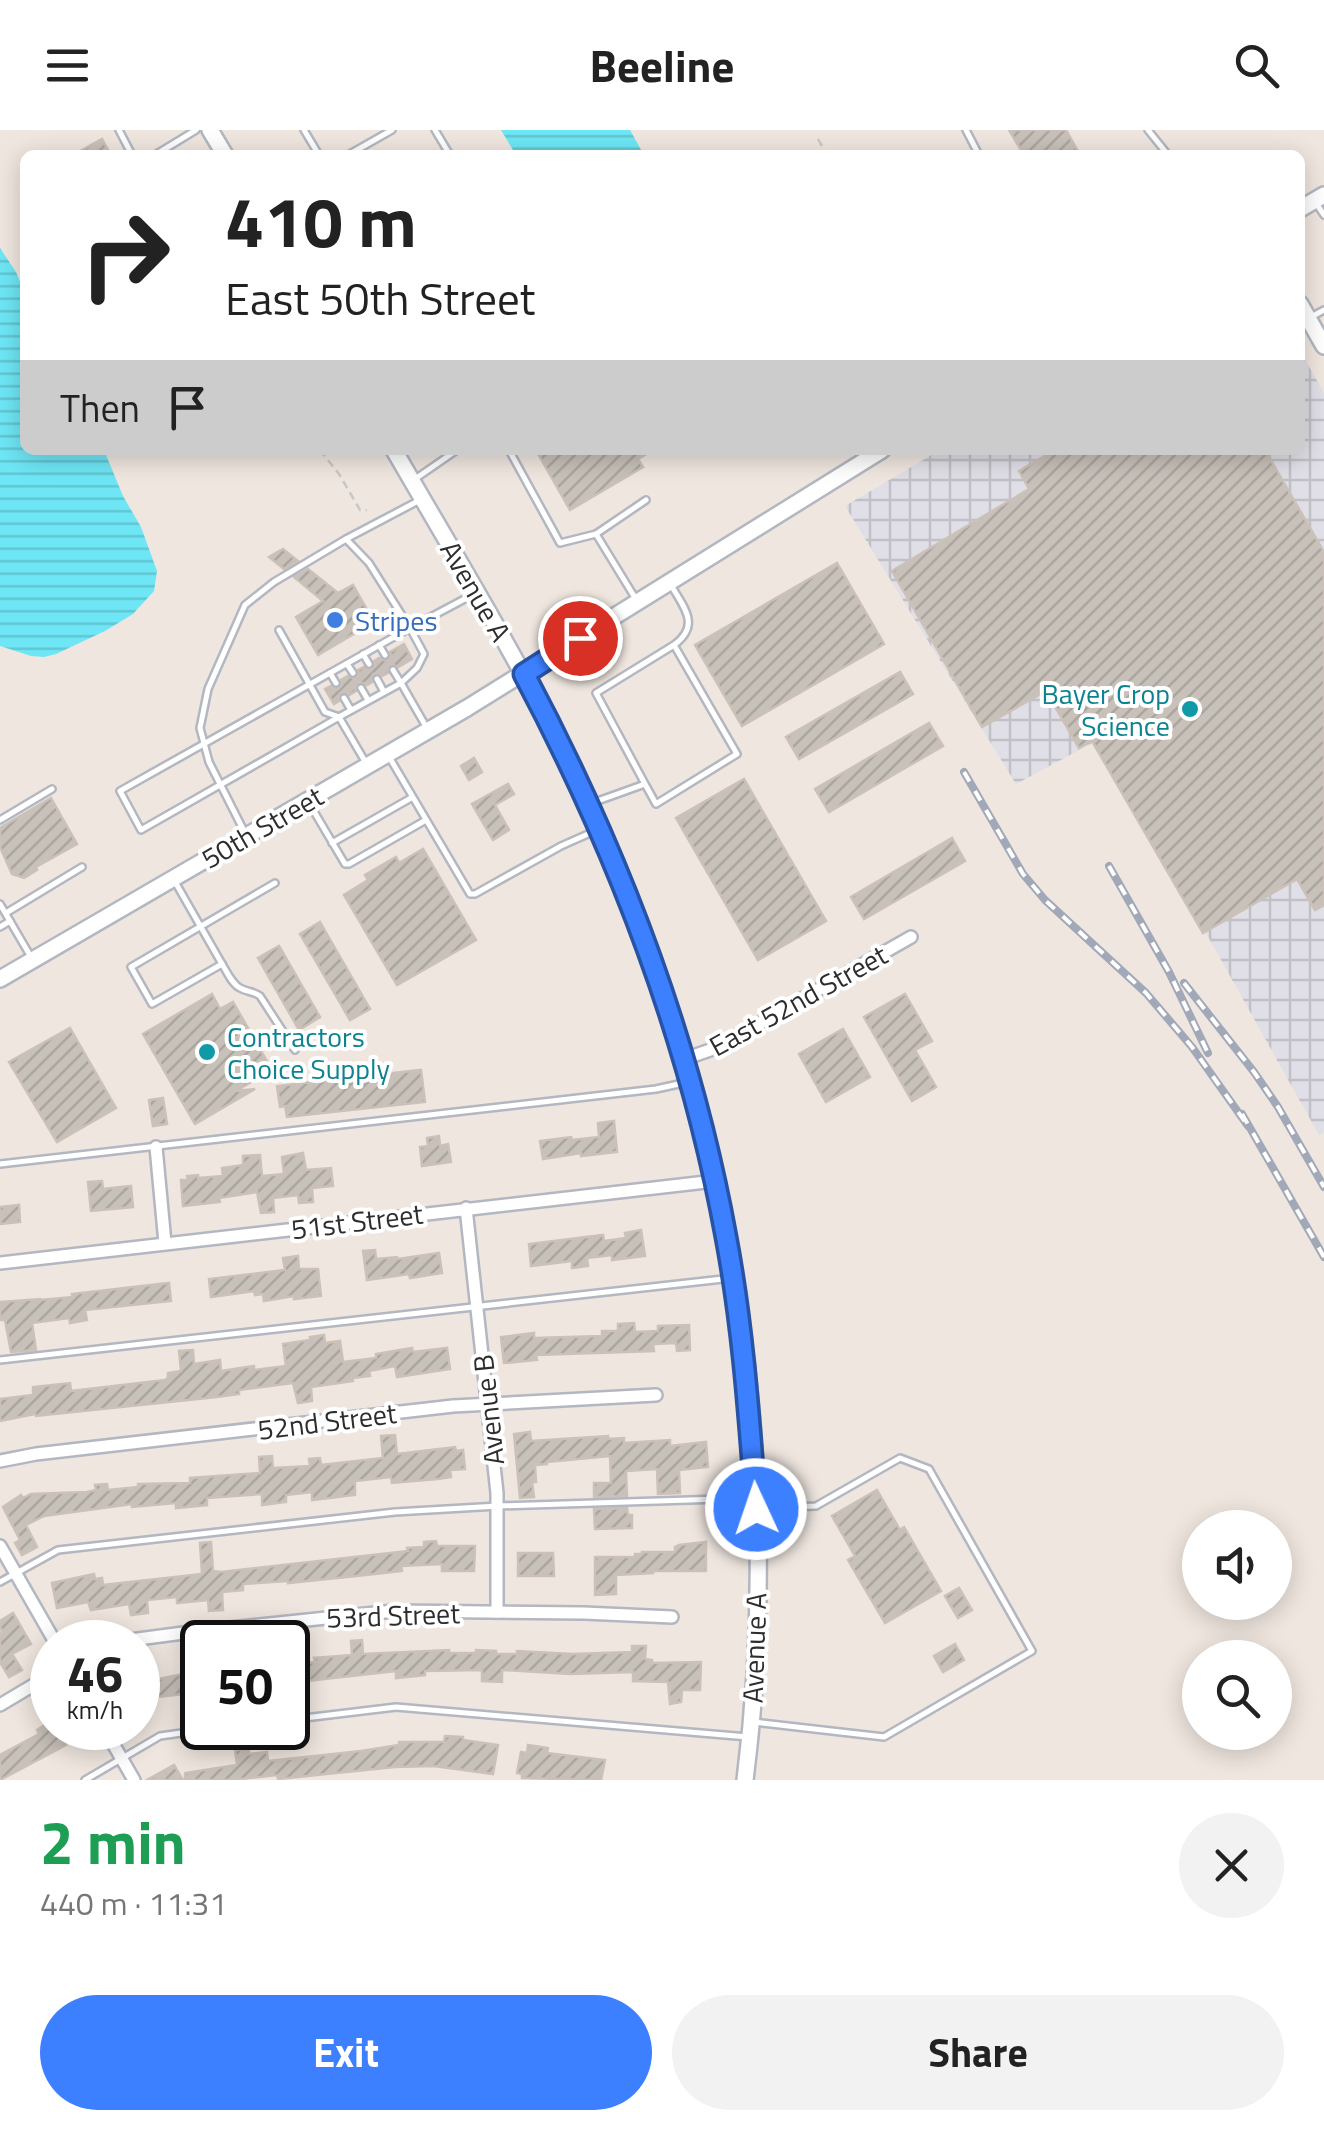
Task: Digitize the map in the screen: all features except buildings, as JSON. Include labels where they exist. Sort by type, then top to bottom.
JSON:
[{"type":"main road","points":[[1305,314],[1324,346]]},
{"type":"main road","name":"Avenue A","points":[[397,455],[524,674],[589,804],[637,922],[691,1082],[715,1181],[746,1368],[756,1504],[756,1623],[745,1780]]},
{"type":"main road","name":"50th Street","points":[[0,978],[524,674],[874,455]]},
{"type":"street","name":"East 52nd Street","points":[[684,1059],[716,1048],[911,937]]},
{"type":"street","points":[[156,1146],[165,1243]]},
{"type":"street","name":"51st Street","points":[[0,1263],[715,1181]]},
{"type":"street","name":"Avenue B","points":[[466,1208],[498,1506],[496,1612]]},
{"type":"street","name":"52nd Street","points":[[0,1461],[452,1406],[656,1396]]},
{"type":"street","points":[[0,1546],[42,1620]]},
{"type":"street","name":"53rd Street","points":[[160,1637],[394,1611],[672,1616]]},
{"type":"street","points":[[0,1705],[30,1687]]},
{"type":"street","points":[[117,1750],[134,1780]]},
{"type":"lane","points":[[163,150],[196,130]]},
{"type":"lane","points":[[357,150],[392,130]]},
{"type":"lane","points":[[1148,130],[1164,150]]},
{"type":"lane","points":[[1320,197],[1324,215]]},
{"type":"lane","points":[[412,481],[451,455]]},
{"type":"lane","points":[[512,455],[560,543],[596,534],[646,500]]},
{"type":"lane","points":[[246,836],[220,784],[200,728],[208,689],[244,605],[274,582],[346,539],[423,499]]},
{"type":"lane","points":[[596,534],[638,602]]},
{"type":"lane","points":[[346,539],[369,562],[410,628],[424,654],[417,668],[384,692],[140,830],[120,791],[309,684],[347,664],[410,628],[476,592]]},
{"type":"lane","points":[[669,582],[689,616],[684,638],[596,693],[656,804],[737,754],[674,645]]},
{"type":"lane","points":[[278,630],[325,712],[339,717],[367,766]]},
{"type":"lane","points":[[379,646],[384,655]]},
{"type":"lane","points":[[364,654],[369,664]]},
{"type":"lane","points":[[347,664],[353,674]]},
{"type":"lane","points":[[393,670],[428,730]]},
{"type":"lane","points":[[330,673],[336,683]]},
{"type":"lane","points":[[378,679],[384,692]]},
{"type":"lane","points":[[361,688],[368,700]]},
{"type":"lane","points":[[344,698],[351,710]]},
{"type":"lane","points":[[388,754],[470,894],[600,828]]},
{"type":"lane","points":[[589,804],[645,784]]},
{"type":"lane","points":[[0,820],[52,789]]},
{"type":"lane","points":[[332,844],[412,797]]},
{"type":"lane","points":[[307,801],[342,862],[349,864],[426,820]]},
{"type":"lane","points":[[6,913],[82,867]]},
{"type":"lane","points":[[173,878],[236,986],[260,996],[295,1050]]},
{"type":"lane","points":[[222,964],[152,1004],[131,968],[275,883]]},
{"type":"lane","points":[[0,904],[33,959]]},
{"type":"lane","points":[[0,927],[10,921]]},
{"type":"lane","points":[[0,1164],[656,1090],[691,1082]]},
{"type":"lane","points":[[0,1360],[733,1278]]},
{"type":"lane","points":[[0,1582],[58,1550],[395,1512],[498,1506],[816,1506],[900,1458],[930,1469],[1032,1651],[884,1736],[396,1707],[310,1717]]},
{"type":"lane","points":[[85,1780],[160,1736],[180,1733]]},
{"type":"path","points":[[818,139],[824,150]]},
{"type":"path","points":[[324,455],[360,510],[366,510]]},
{"type":"shaded area","name":"Bayer Crop Science","points":[[1305,360],[1324,393],[1324,1132],[1319,1135],[1098,740],[1016,784],[845,506],[932,455],[1305,455]]},
{"type":"water","points":[[501,130],[630,130],[641,150],[513,150]]},
{"type":"water","points":[[0,248],[20,282],[20,455],[106,455],[141,527],[157,571],[154,591],[133,614],[105,631],[44,657],[0,646]]},
{"type":"railway","points":[[964,772],[1023,874],[1045,900],[1146,993],[1192,1047],[1248,1126]]},
{"type":"railway","points":[[1109,866],[1169,972],[1208,1053]]},
{"type":"railway","points":[[1184,983],[1254,1072],[1324,1187]]},
{"type":"railway","points":[[1242,1114],[1324,1257]]},
{"type":"place","name":"Stripes","points":[[335,620]]},
{"type":"place","name":"Bayer Crop Science","points":[[1190,709]]},
{"type":"place","name":"Contractors Choice Supply","points":[[207,1052]]},
{"type":"route","points":[[580,638],[524,674],[589,804],[616,868],[691,1082],[733,1278],[746,1368],[756,1509]]}]
